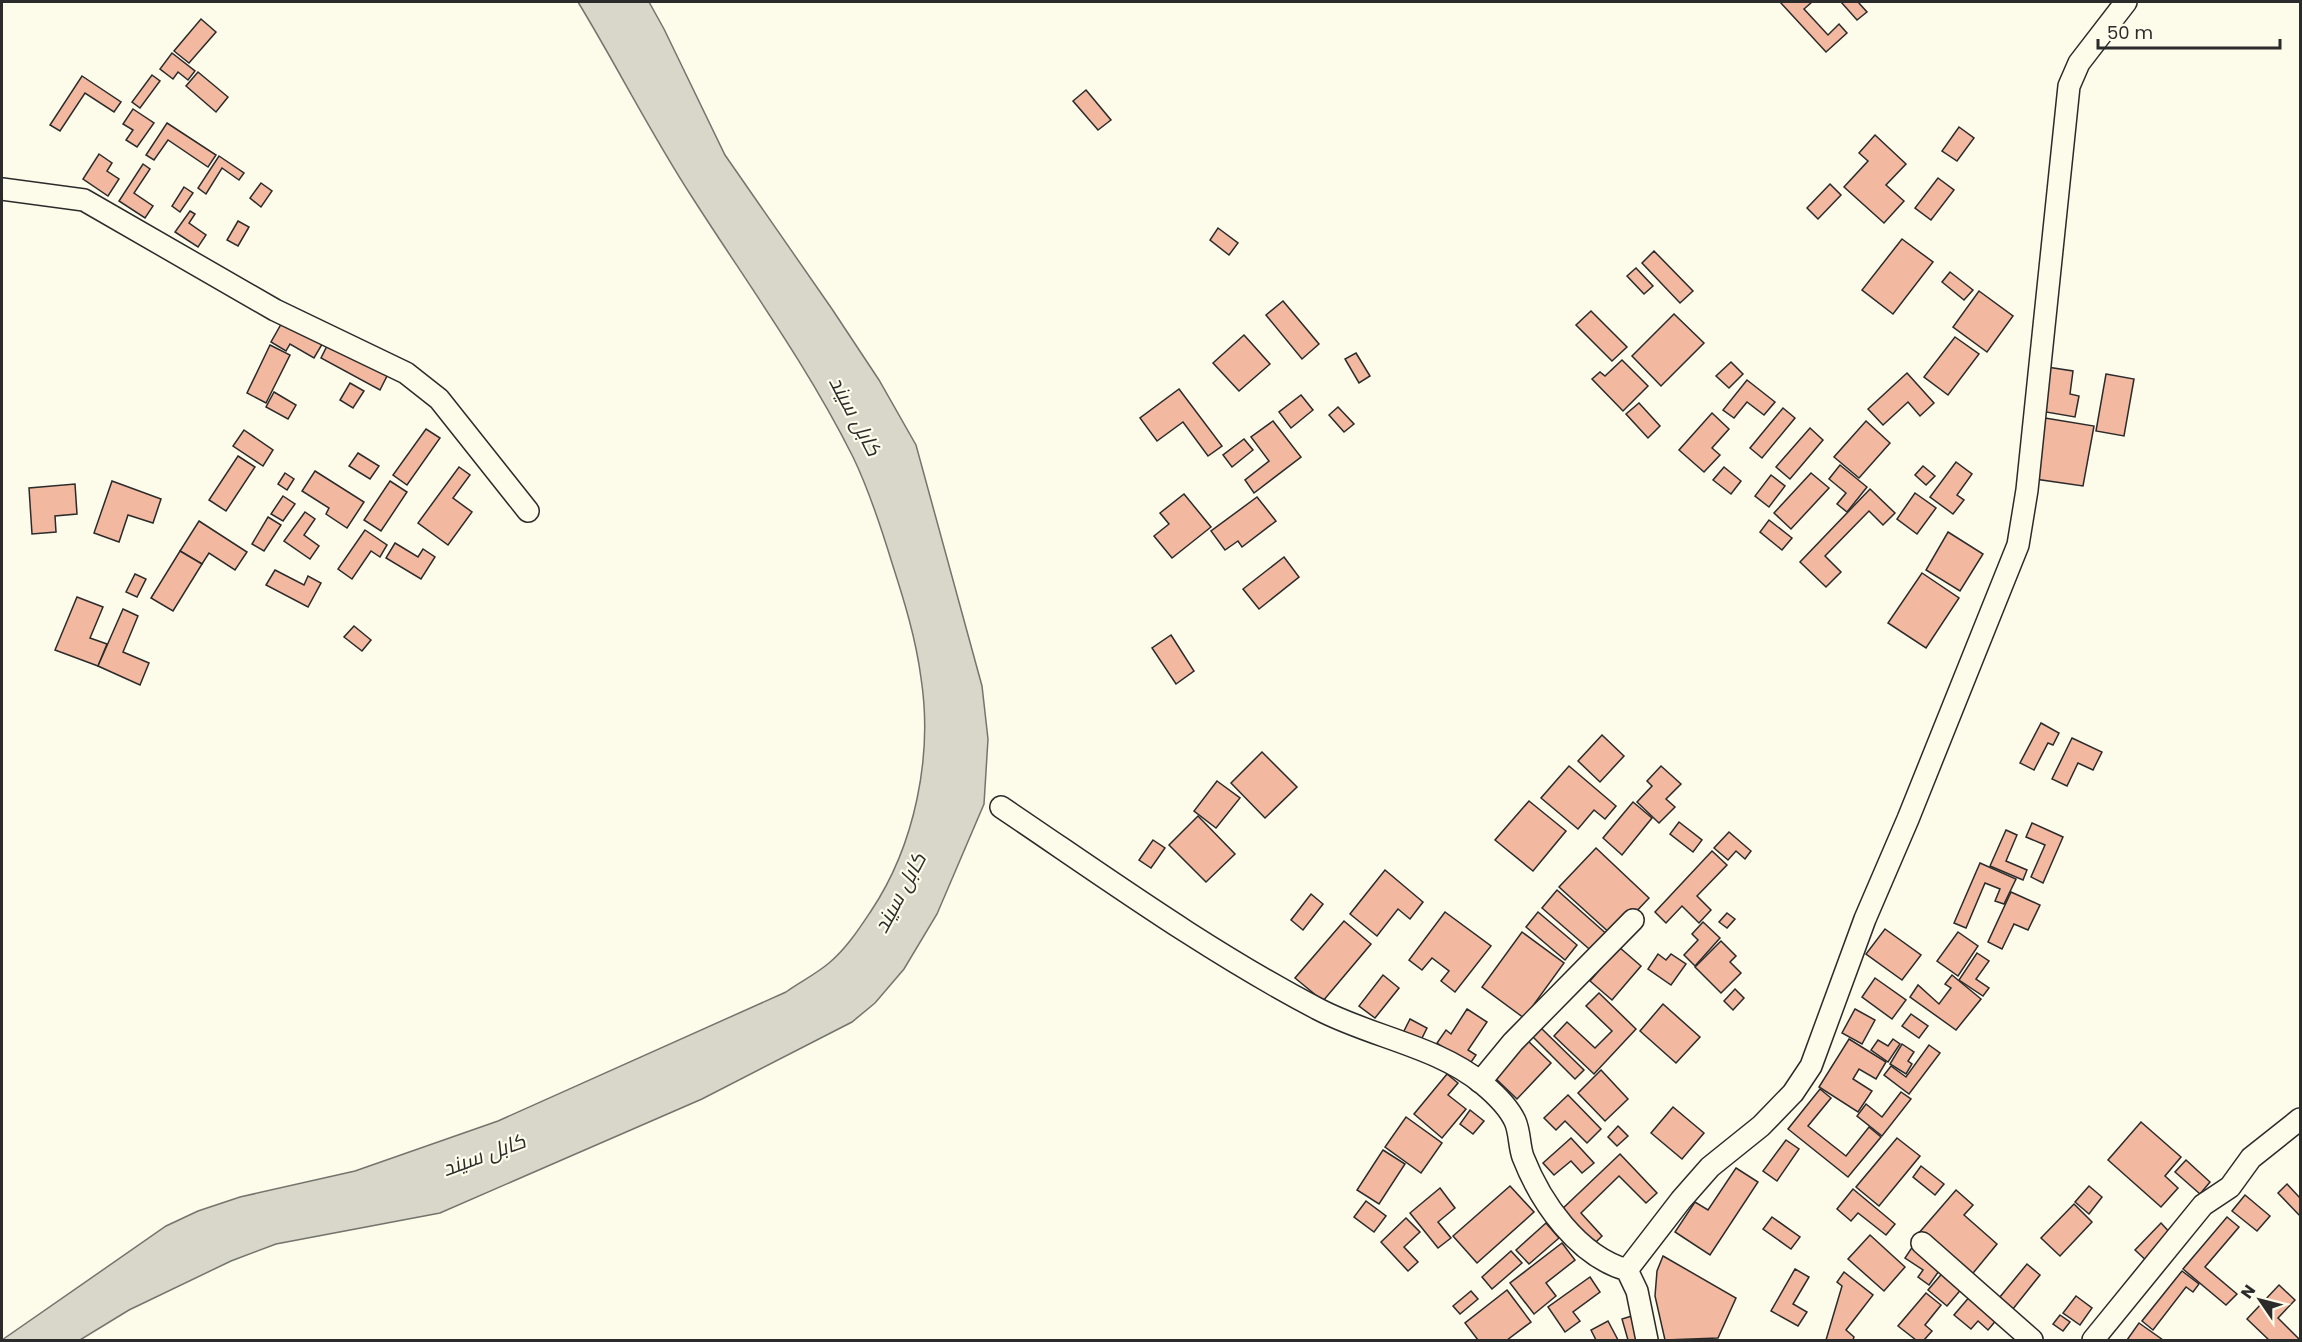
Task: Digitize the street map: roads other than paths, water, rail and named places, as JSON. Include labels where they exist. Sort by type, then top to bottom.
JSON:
[{"type":"street","points":[[1627,1270],[1681,1200],[1710,1167],[1761,1126],[1793,1093],[1811,1066],[1865,919],[2018,544],[2027,490],[2069,86],[2079,63],[2126,2]]},
{"type":"street","points":[[2,189],[84,200],[275,310],[406,373],[439,399],[528,511]]},
{"type":"street","points":[[1001,807],[1196,938],[1320,1010],[1453,1065],[1480,1082],[1500,1099],[1516,1122],[1523,1156],[1545,1198],[1564,1226],[1588,1250],[1612,1266],[1627,1270]]},
{"type":"street","points":[[1480,1082],[1513,1042],[1633,920]]},
{"type":"street","points":[[2093,1341],[2204,1205],[2230,1187],[2251,1158],[2301,1119]]},
{"type":"street","points":[[1922,1243],[2032,1341]]},
{"type":"street","points":[[1627,1270],[1637,1292],[1647,1341]]},
{"type":"water","name":"کابل سيند","points":[[578,2],[649,2],[725,155],[879,380],[916,445],[982,686],[988,739],[984,804],[937,914],[904,969],[875,1003],[852,1022],[702,1099],[440,1213],[276,1244],[231,1261],[129,1310],[80,1340],[2,1340],[166,1226],[198,1211],[240,1197],[355,1171],[498,1121],[786,992],[824,967],[847,945],[871,911],[899,858],[917,799],[922,769],[924,708],[919,663],[909,620],[884,536],[869,496],[853,457],[816,390],[677,173]]}]
